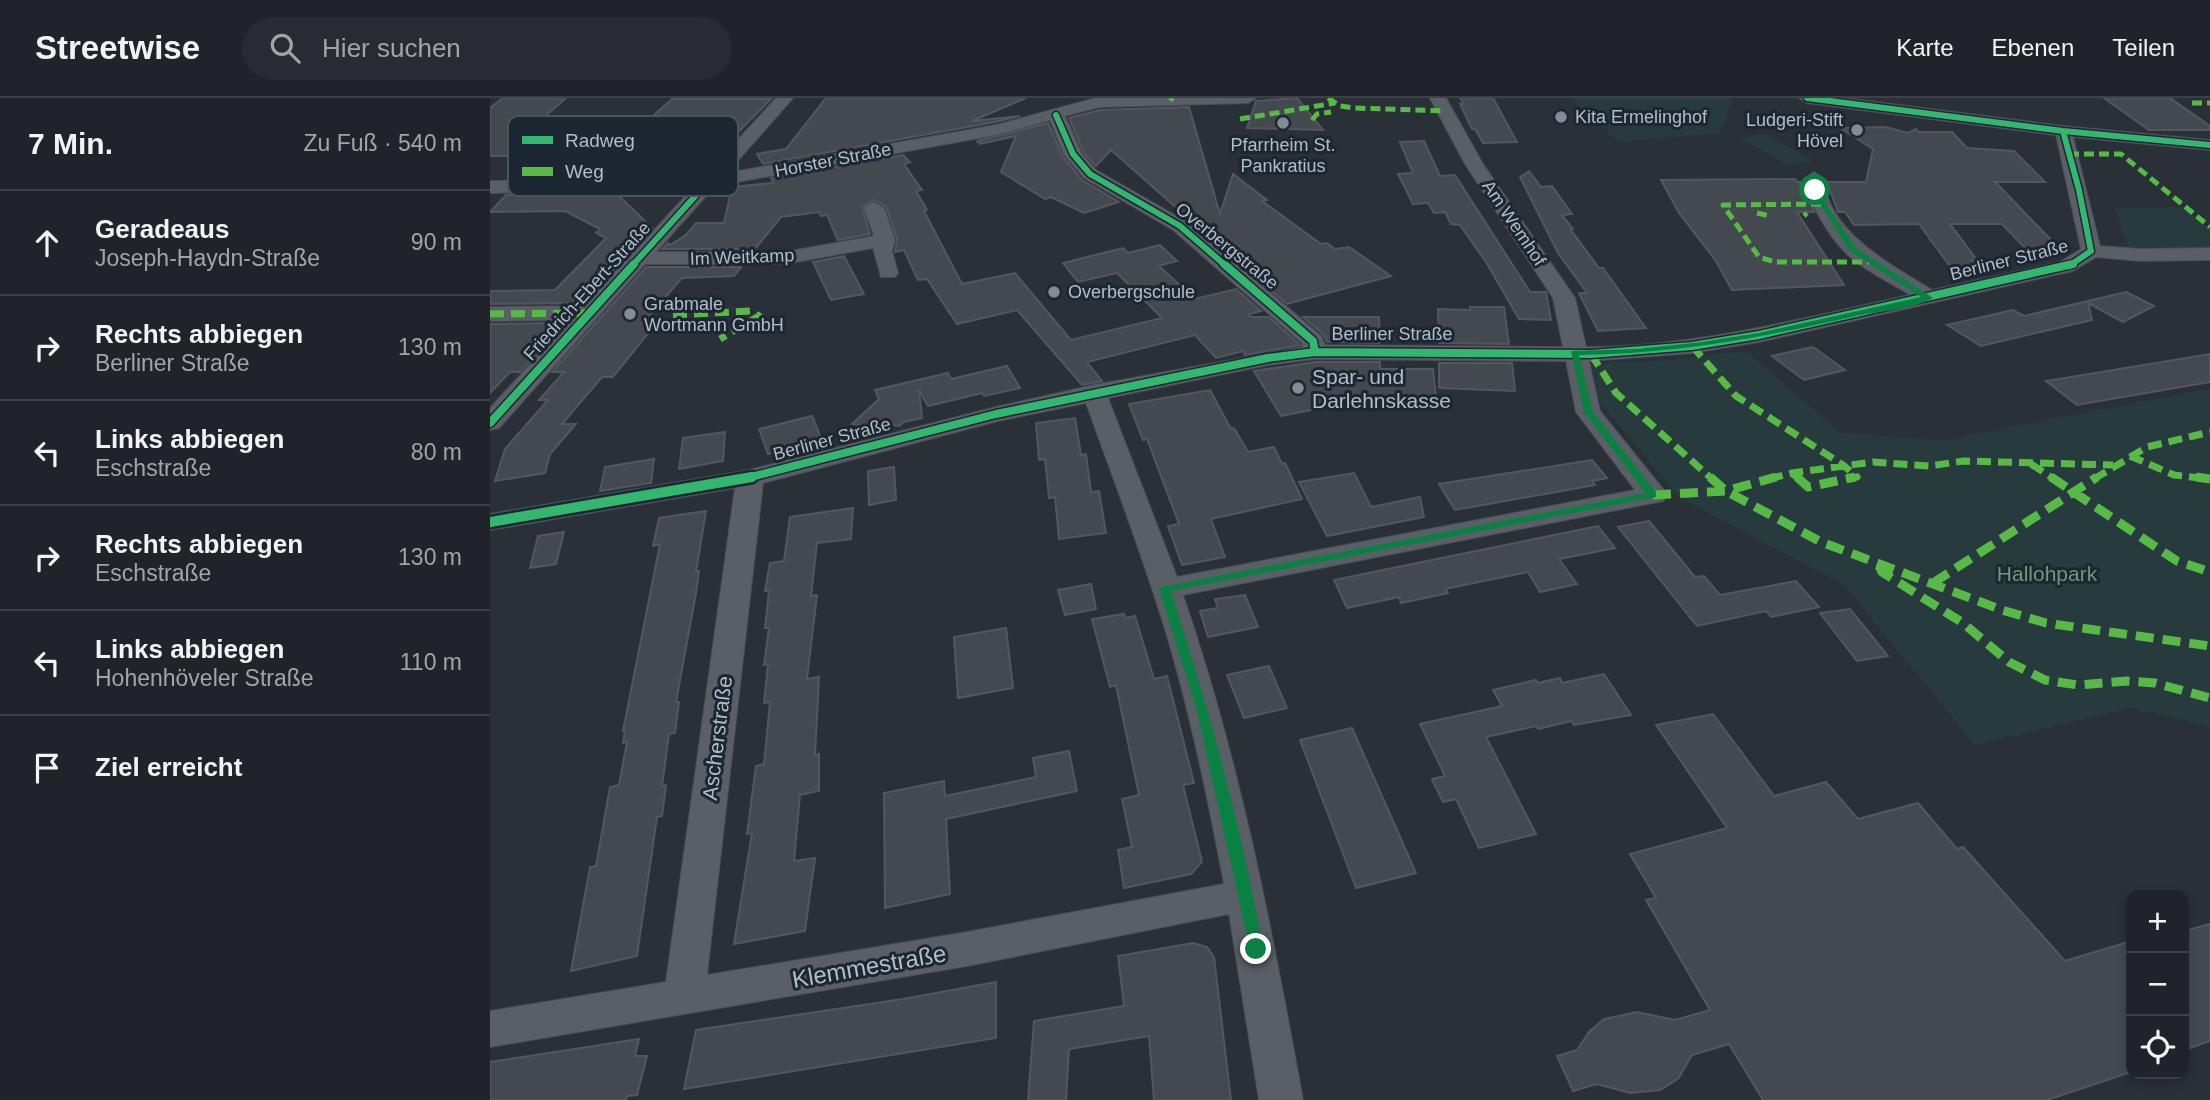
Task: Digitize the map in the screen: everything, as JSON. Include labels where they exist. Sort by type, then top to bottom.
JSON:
[{"type":"street","name":"Friedrich-Ebert-Straße","points":[[738,149],[785,98]]},
{"type":"street","name":"Horster Straße","points":[[738,177],[1005,128],[1056,115],[1093,100],[1248,98]]},
{"type":"street","name":"Am Wemhof","points":[[1165,589],[1653,495],[1588,412],[1564,298],[1474,164],[1438,98]]},
{"type":"street","points":[[1814,98],[2063,131],[2210,145]]},
{"type":"street","name":"Overbergstraße","points":[[1056,115],[1066,144],[1090,174],[1180,226],[1313,341],[1315,352]]},
{"type":"street","name":"Berliner Straße","points":[[490,522],[750,478],[996,414],[1268,358],[1315,352],[1638,352],[1702,345],[1759,335],[2066,267],[2078,262],[2091,251],[2079,190],[2063,131]]},
{"type":"street","points":[[1814,178],[1815,190],[1821,204],[1853,249],[1869,262],[1928,298]]},
{"type":"street","name":"Horster Straße","points":[[490,187],[508,187]]},
{"type":"street","name":"Friedrich-Ebert-Straße","points":[[490,423],[695,196]]},
{"type":"street","points":[[874,208],[885,240],[883,251],[888,273]]},
{"type":"street","name":"Im Weitkamp","points":[[640,258],[785,258],[885,240]]},
{"type":"street","points":[[2091,251],[2140,255],[2210,254]]},
{"type":"street","points":[[490,313],[591,313]]},
{"type":"street","points":[[1094,392],[1165,589],[1203,707],[1247,895],[1281,1100]]},
{"type":"street","name":"Ascherstraße","points":[[684,997],[750,478]]},
{"type":"street","name":"Klemmestraße","points":[[490,1029],[967,949],[1247,895]]},
{"type":"green space","points":[[1569,98],[1734,98],[1719,133],[1619,142]]},
{"type":"green space","points":[[1764,134],[1814,161],[1789,166],[1740,138]]},
{"type":"green space","points":[[2114,207],[2183,207],[2210,230],[2210,250],[2129,249]]},
{"type":"green space","name":"Hallohpark","points":[[1746,351],[1841,433],[1946,440],[2210,388],[2210,727],[2130,708],[1975,745],[1844,585],[1680,498],[1600,402],[1591,363],[1649,362]]},
{"type":"building","points":[[503,98],[566,98],[546,116],[508,116],[508,156],[490,156],[490,108]]},
{"type":"building","points":[[826,98],[1026,98],[972,121],[1020,116],[763,164],[757,154],[786,149]]},
{"type":"building","points":[[1297,98],[1323,130],[1247,128],[1256,101]]},
{"type":"building","points":[[1460,98],[1493,98],[1517,142],[1483,143],[1475,129],[1472,129],[1460,104],[1464,104]]},
{"type":"building","points":[[2104,98],[2170,98],[2210,126],[2210,130],[2149,130]]},
{"type":"building","points":[[672,99],[771,99],[738,133],[738,116],[653,116]]},
{"type":"building","points":[[1189,107],[1220,214],[1233,174],[1267,200],[1262,201],[1321,244],[1327,243],[1335,249],[1349,247],[1391,276],[1287,304],[1205,234],[1213,232],[1189,219],[1111,150],[1096,166],[1084,153],[1069,118],[1100,110]]},
{"type":"building","points":[[1048,123],[1062,155],[1082,180],[1119,202],[1084,213],[1051,197],[1045,199],[1001,172],[1016,136],[980,144],[977,141]]},
{"type":"building","points":[[1885,127],[1908,133],[1916,129],[1919,132],[1952,132],[1967,148],[2014,151],[2045,182],[1995,182],[2060,249],[2026,249],[2002,224],[1950,224],[1977,260],[1972,260],[1979,269],[1952,269],[1919,224],[1854,225],[1845,212],[1838,212],[1827,182],[1866,182],[1873,149],[1840,128]]},
{"type":"building","points":[[1424,141],[1440,176],[1455,175],[1530,292],[1546,292],[1551,320],[1519,319],[1486,262],[1460,225],[1451,224],[1445,212],[1434,213],[1428,203],[1413,204],[1398,174],[1413,173],[1400,142]]},
{"type":"building","points":[[903,155],[910,162],[904,164],[922,190],[916,191],[927,210],[924,211],[962,284],[1015,273],[1071,340],[1162,318],[1117,273],[1078,282],[1063,263],[1123,248],[1128,253],[1160,245],[1177,261],[1159,266],[1195,299],[1236,289],[1261,311],[1249,314],[1250,317],[1269,317],[1300,345],[1245,355],[1243,351],[1216,358],[1195,335],[1087,362],[1102,381],[1082,385],[1017,310],[957,324],[927,279],[918,280],[904,250],[895,252],[897,239],[886,207],[875,200],[862,207],[870,234],[838,240],[827,215],[821,216],[819,212],[781,217],[755,249],[662,249],[668,243],[670,245],[686,235],[696,223],[724,223],[730,196],[738,196],[738,186],[773,183],[771,178]]},
{"type":"building","points":[[1529,171],[1541,187],[1552,186],[1572,214],[1562,215],[1573,229],[1571,230],[1599,268],[1603,268],[1646,328],[1598,331],[1579,293],[1587,293],[1558,253],[1520,177]]},
{"type":"building","points":[[1795,179],[1797,182],[1803,182],[1814,212],[1797,212],[1844,285],[1732,290],[1716,261],[1679,213],[1661,180]]},
{"type":"building","points":[[506,195],[619,196],[652,228],[583,303],[490,304],[490,291],[555,290],[606,238],[596,233],[600,229],[565,211],[490,212]]},
{"type":"building","points":[[844,256],[864,294],[831,300],[813,262]]},
{"type":"building","points":[[646,267],[741,267],[734,276],[682,278],[642,324],[654,326],[613,377],[602,377],[562,424],[576,424],[550,454],[545,473],[495,481],[505,449],[548,400],[539,400],[564,372],[552,372]]},
{"type":"building","points":[[2126,292],[2154,306],[2123,322],[2088,303],[2092,320],[1981,346],[1947,325],[2013,310],[2024,316]]},
{"type":"building","points":[[1470,307],[1504,307],[1509,344],[1439,343],[1438,309],[1470,310]]},
{"type":"building","points":[[1303,317],[1379,317],[1380,343],[1327,342],[1323,334]]},
{"type":"building","points":[[565,323],[520,372],[510,372],[490,393],[490,324]]},
{"type":"building","points":[[1812,347],[1845,370],[1804,380],[1772,356]]},
{"type":"building","points":[[2210,354],[2210,382],[2077,405],[2046,381]]},
{"type":"building","points":[[1315,362],[1380,362],[1380,369],[1433,369],[1436,397],[1354,397],[1355,408],[1334,409],[1332,406],[1281,416],[1254,371]]},
{"type":"building","points":[[1439,363],[1512,363],[1515,391],[1439,388]]},
{"type":"building","points":[[1007,366],[1020,388],[984,396],[982,393],[928,406],[919,390],[922,418],[904,422],[899,426],[867,431],[867,427],[852,424],[879,399],[875,390],[948,373],[951,379]]},
{"type":"building","points":[[1210,390],[1231,429],[1234,428],[1248,452],[1274,447],[1302,499],[1211,519],[1225,557],[1182,565],[1168,526],[1179,524],[1147,439],[1143,440],[1129,404]]},
{"type":"building","points":[[812,416],[822,440],[768,454],[759,429]]},
{"type":"building","points":[[1075,418],[1081,455],[1086,454],[1091,492],[1099,491],[1106,533],[1059,539],[1055,497],[1049,498],[1045,459],[1039,460],[1036,423]]},
{"type":"building","points":[[725,432],[723,461],[679,469],[683,438]]},
{"type":"building","points":[[654,459],[651,483],[600,491],[605,467]]},
{"type":"building","points":[[1592,460],[1607,478],[1592,481],[1595,485],[1455,510],[1439,484]]},
{"type":"building","points":[[894,467],[896,500],[869,505],[868,471]]},
{"type":"building","points":[[1354,473],[1371,507],[1420,497],[1424,517],[1327,536],[1299,482]]},
{"type":"building","points":[[853,508],[851,539],[817,543],[811,596],[817,595],[807,679],[819,677],[815,755],[819,754],[819,791],[800,795],[794,861],[815,858],[805,931],[734,944],[752,833],[747,834],[756,766],[764,764],[770,702],[764,703],[768,664],[764,665],[769,628],[765,628],[769,591],[765,591],[770,563],[784,561],[790,517]]},
{"type":"building","points":[[706,511],[696,572],[699,571],[696,593],[676,702],[679,702],[675,733],[669,734],[662,786],[666,785],[662,816],[657,817],[637,956],[571,971],[590,867],[596,866],[610,787],[619,785],[627,742],[623,743],[623,731],[660,544],[653,546],[659,518]]},
{"type":"building","points":[[1649,521],[1695,577],[1704,576],[1720,595],[1796,581],[1819,607],[1771,617],[1766,611],[1697,626],[1618,527]]},
{"type":"building","points":[[1598,526],[1615,548],[1559,559],[1577,584],[1540,592],[1528,572],[1445,589],[1448,593],[1401,603],[1399,597],[1347,608],[1334,580]]},
{"type":"building","points":[[564,532],[556,564],[530,568],[538,536]]},
{"type":"building","points":[[1091,584],[1096,609],[1065,615],[1058,590]]},
{"type":"building","points":[[1245,595],[1258,627],[1208,637],[1200,611],[1218,608],[1215,599]]},
{"type":"building","points":[[1850,609],[1888,656],[1857,661],[1820,613]]},
{"type":"building","points":[[1124,614],[1125,618],[1135,616],[1154,679],[1167,676],[1194,783],[1183,785],[1202,862],[1191,874],[1124,888],[1118,850],[1132,847],[1122,799],[1139,795],[1116,685],[1110,687],[1092,619]]},
{"type":"building","points":[[1006,628],[1013,688],[958,698],[954,637]]},
{"type":"building","points":[[1269,666],[1287,708],[1244,718],[1227,675]]},
{"type":"building","points":[[1604,674],[1631,715],[1574,725],[1571,721],[1538,729],[1536,726],[1486,737],[1536,834],[1479,848],[1456,799],[1443,802],[1432,779],[1445,776],[1420,724],[1502,706],[1493,690],[1536,680],[1538,683],[1560,678],[1562,683]]},
{"type":"building","points":[[1713,714],[1774,796],[1826,782],[1858,819],[1918,803],[1957,849],[1963,847],[2065,961],[2126,943],[2126,1074],[2047,1100],[1763,1100],[1729,1044],[1692,1055],[1678,1079],[1660,1090],[1630,1093],[1597,1084],[1573,1091],[1557,1056],[1577,1050],[1589,1032],[1604,1019],[1637,1012],[1675,1020],[1710,1010],[1646,900],[1656,898],[1630,854],[1727,828],[1656,725]]},
{"type":"building","points":[[1352,728],[1416,873],[1356,888],[1300,740]]},
{"type":"building","points":[[1069,751],[1077,791],[946,819],[950,894],[885,908],[884,793],[944,781],[945,796],[1036,777],[1033,758]]},
{"type":"building","points":[[2210,924],[2210,1041],[2189,1048],[2189,953],[2189,930]]},
{"type":"building","points":[[1193,943],[1207,947],[1214,957],[1231,1100],[1154,1100],[1149,1036],[1069,1049],[1066,1100],[1028,1100],[1034,1021],[1124,1006],[1118,956]]},
{"type":"building","points":[[996,982],[996,1038],[684,1089],[696,1030]]},
{"type":"building","points":[[639,1039],[635,1056],[647,1056],[637,1095],[627,1096],[626,1100],[490,1100],[490,1062]]},
{"type":"marked path","points":[[1328,98],[1340,106],[1354,108],[1445,111]]},
{"type":"marked path","points":[[1240,119],[1335,103]]},
{"type":"marked path","points":[[2192,103],[2210,103]]},
{"type":"marked path","points":[[1312,120],[1317,114],[1331,112]]},
{"type":"marked path","points":[[2069,154],[2121,154],[2210,227]]},
{"type":"marked path","points":[[1821,204],[1723,205],[1759,257],[1775,262],[1869,262]]},
{"type":"marked path","points":[[1757,213],[1770,216]]},
{"type":"marked path","points":[[1804,216],[1807,213]]},
{"type":"marked path","points":[[673,315],[751,311],[759,316],[720,339]]},
{"type":"marked path","points":[[490,314],[591,313]]},
{"type":"marked path","points":[[1692,346],[1736,396],[1843,465],[1857,477],[1808,487],[1792,473]]},
{"type":"marked path","points":[[1591,354],[1616,393],[1726,491],[1821,542],[2002,610],[2046,623],[2210,646]]},
{"type":"marked path","points":[[1933,583],[2130,456],[2147,447],[2210,432]]},
{"type":"marked path","points":[[2130,456],[2174,475],[2210,479]]},
{"type":"marked path","points":[[1653,495],[1726,491],[1792,473],[1873,462],[1929,466],[1964,461],[2113,465]]},
{"type":"marked path","points":[[2031,464],[2177,561],[2210,572]]},
{"type":"marked path","points":[[1879,566],[1882,572],[1963,623],[2009,662],[2045,680],[2078,685],[2127,681],[2155,683],[2210,698]]},
{"type":"cycle path","points":[[1807,98],[2063,131],[2210,145]]},
{"type":"cycle path","points":[[1056,115],[1073,154],[1083,168],[1180,226],[1313,341],[1315,352]]},
{"type":"cycle path","points":[[490,522],[750,478],[996,414],[1268,358],[1315,352],[1591,354],[1692,346],[1759,335],[2066,267],[2078,262],[2091,251],[2079,190],[2063,131]]},
{"type":"cycle path","points":[[490,423],[695,196]]},
{"type":"place","name":"Kita Ermelinghof","points":[[1561,117]]},
{"type":"place","name":"Pfarrheim St. Pankratius","points":[[1283,123]]},
{"type":"place","name":"Ludgeri-Stift Hövel","points":[[1857,130]]},
{"type":"place","name":"Overbergschule","points":[[1054,292]]},
{"type":"place","name":"Grabmale Wortmann GmbH","points":[[630,314]]},
{"type":"place","name":"Spar- und Darlehnskasse","points":[[1298,388]]},
{"type":"route","points":[[1256,949],[1247,895],[1203,707],[1165,589],[1653,495],[1588,412],[1574,353],[1638,352],[1702,345],[1928,298],[1869,262],[1853,249],[1821,204],[1815,190]]}]
